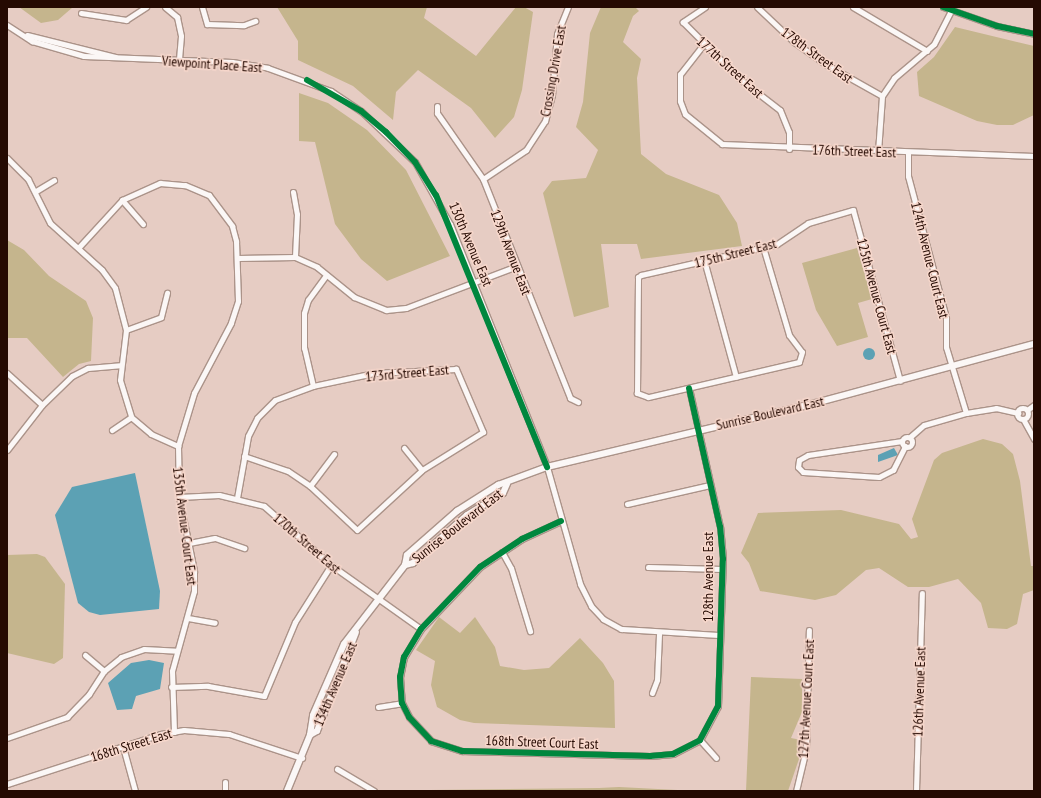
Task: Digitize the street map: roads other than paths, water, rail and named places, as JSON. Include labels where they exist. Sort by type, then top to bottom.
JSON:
[{"type":"street","points":[[81,13],[126,20],[146,7]]},
{"type":"street","points":[[165,7],[177,17],[181,36],[179,60]]},
{"type":"street","points":[[202,7],[207,24],[244,25],[255,21]]},
{"type":"street","name":"Crossing Drive East","points":[[483,179],[526,150],[545,121],[552,95],[557,34],[568,7]]},
{"type":"street","name":"177th Street East","points":[[705,7],[684,22],[703,44],[780,110],[789,132],[789,149]]},
{"type":"street","name":"178th Street East","points":[[757,7],[827,65],[882,96]]},
{"type":"street","points":[[853,7],[927,51]]},
{"type":"street","points":[[943,7],[951,11],[1034,34]]},
{"type":"street","points":[[878,152],[882,96],[894,78],[927,51],[942,32],[951,11]]},
{"type":"street","name":"Viewpoint Place East","points":[[7,25],[27,36],[32,41],[84,56],[107,60],[115,57],[251,65],[307,80]]},
{"type":"street","name":"176th Street East","points":[[703,44],[680,74],[680,101],[685,114],[722,144],[789,149],[1034,156]]},
{"type":"street","name":"130th Avenue East","points":[[307,80],[362,111],[415,162],[436,195],[475,282],[547,467],[561,520],[585,598],[603,619],[621,629],[659,634]]},
{"type":"street","name":"129th Avenue East","points":[[437,106],[437,113],[483,179],[516,266],[570,398],[578,402]]},
{"type":"street","name":"124th Avenue Court East","points":[[908,153],[908,176],[946,318],[946,347],[966,413]]},
{"type":"street","points":[[7,158],[36,191],[50,222],[79,247],[114,288],[126,330],[120,365],[122,394],[131,417],[151,434],[178,446]]},
{"type":"street","points":[[36,191],[54,180]]},
{"type":"street","name":"135th Avenue Court East","points":[[122,200],[160,183],[196,188],[220,207],[232,226],[238,258],[238,301],[231,323],[194,393],[178,446],[179,497],[189,543],[194,591],[188,618],[177,651],[171,687],[174,732]]},
{"type":"street","points":[[293,192],[297,214],[295,257]]},
{"type":"street","points":[[79,247],[122,200],[143,224]]},
{"type":"street","name":"175th Street East","points":[[689,388],[640,396],[634,384],[637,280],[641,275],[783,241],[808,223],[853,210]]},
{"type":"street","name":"125th Avenue Court East","points":[[853,210],[900,381]]},
{"type":"street","points":[[689,388],[798,362],[802,352],[789,335],[763,247]]},
{"type":"street","points":[[238,258],[295,257],[326,275],[354,297],[386,310],[406,308],[516,266]]},
{"type":"street","points":[[704,260],[736,377]]},
{"type":"street","points":[[237,498],[244,456],[251,429],[263,409],[286,394],[313,386],[304,348],[304,313],[308,300],[326,275]]},
{"type":"street","points":[[126,330],[161,317],[167,293]]},
{"type":"street","name":"Sunrise Boulevard East","points":[[377,599],[405,565],[407,556],[436,527],[480,496],[547,467],[900,381],[1034,344]]},
{"type":"street","points":[[7,450],[42,405],[72,376],[88,368],[120,365]]},
{"type":"street","name":"173rd Street East","points":[[313,386],[374,373],[456,369],[483,432],[422,470]]},
{"type":"street","points":[[7,373],[42,405]]},
{"type":"street","name":"128th Avenue East","points":[[689,388],[720,527],[722,569],[718,706],[700,740]]},
{"type":"street","points":[[905,446],[893,470],[879,477],[803,472],[798,467],[799,460],[808,455],[902,441],[910,437],[924,425],[966,413],[996,408],[1018,412],[1027,410],[1034,405]]},
{"type":"street","points":[[1023,419],[1028,416],[1027,410]]},
{"type":"street","points":[[1018,412],[1034,439]]},
{"type":"street","points":[[112,430],[131,417]]},
{"type":"street","points":[[905,446],[911,445],[910,437]]},
{"type":"street","points":[[902,441],[905,446]]},
{"type":"street","points":[[244,456],[288,471],[310,486],[357,530],[422,470],[404,448]]},
{"type":"street","points":[[310,486],[334,454]]},
{"type":"street","name":"Sunrise Boulevard East","points":[[405,565],[413,562],[467,515],[503,493],[507,484]]},
{"type":"street","points":[[627,504],[710,486]]},
{"type":"street","name":"170th Street East","points":[[179,497],[237,498],[276,514],[331,565],[421,629]]},
{"type":"street","points":[[378,707],[402,703],[402,663],[421,629],[460,584],[502,552],[561,520]]},
{"type":"street","points":[[189,543],[215,538],[244,548]]},
{"type":"street","points":[[502,552],[511,568],[530,631]]},
{"type":"street","points":[[171,687],[208,686],[264,696],[295,622],[331,565]]},
{"type":"street","points":[[648,567],[722,569]]},
{"type":"street","name":"126th Avenue East","points":[[916,791],[922,593]]},
{"type":"street","name":"134th Avenue East","points":[[288,791],[310,735],[309,729],[344,644],[357,630],[377,599]]},
{"type":"street","points":[[188,618],[215,623]]},
{"type":"street","name":"134th Avenue East","points":[[310,735],[317,731],[353,649],[357,630]]},
{"type":"street","name":"127th Avenue Court East","points":[[796,791],[806,749],[809,630]]},
{"type":"street","points":[[652,693],[657,680],[659,634],[720,635]]},
{"type":"street","points":[[7,738],[67,717],[90,694],[104,671],[121,658],[144,649],[177,651]]},
{"type":"street","points":[[85,655],[104,671]]},
{"type":"street","name":"168th Street Court East","points":[[402,703],[425,737],[456,751],[650,756],[672,754],[700,740]]},
{"type":"street","name":"168th Street East","points":[[7,784],[174,732],[229,734],[302,758]]},
{"type":"street","points":[[700,740],[716,758]]},
{"type":"street","points":[[122,747],[135,791]]},
{"type":"street","points":[[336,769],[374,791]]},
{"type":"street","points":[[225,782],[225,791]]},
{"type":"water","points":[[867,348],[871,348],[875,354],[871,360],[867,360],[863,356],[863,352]]},
{"type":"water","points":[[894,448],[898,455],[878,462],[878,455]]},
{"type":"water","points":[[135,473],[160,591],[159,609],[100,615],[89,612],[78,603],[55,515],[72,487]]},
{"type":"water","points":[[149,660],[164,663],[160,689],[136,696],[132,709],[117,710],[108,683],[131,663]]}]
